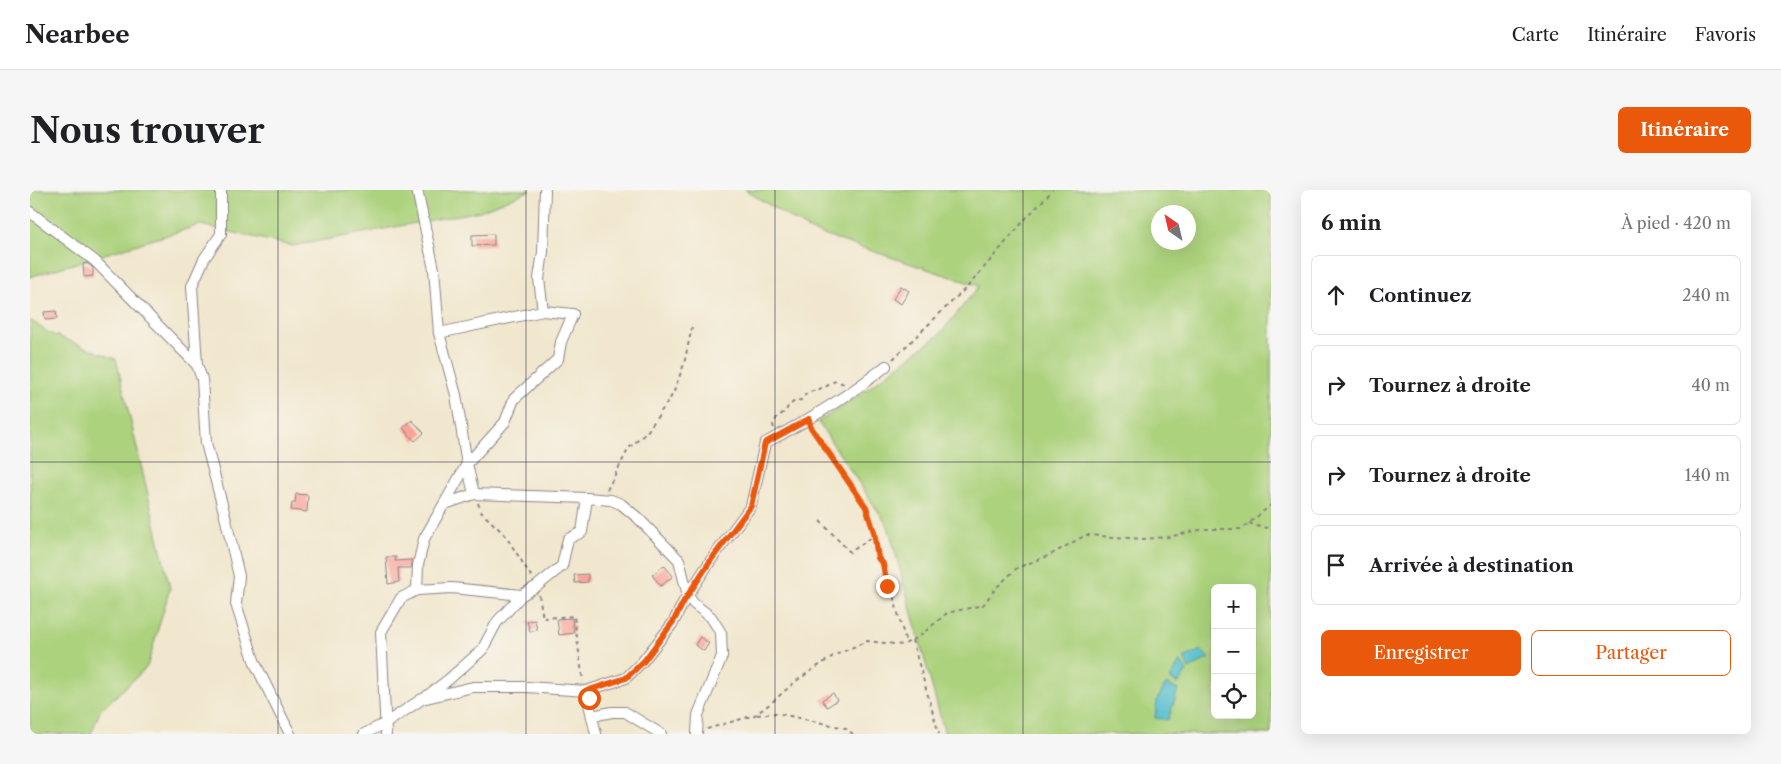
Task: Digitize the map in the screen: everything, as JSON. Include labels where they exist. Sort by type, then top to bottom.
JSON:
[{"type":"street","points":[[222,190],[221,234],[204,259],[192,286],[197,365],[202,379],[206,442],[239,576],[236,604],[255,663],[290,734]]},
{"type":"street","points":[[417,190],[434,269],[439,333],[456,395],[467,464],[474,494]]},
{"type":"street","points":[[543,312],[539,279],[543,252],[545,190]]},
{"type":"street","points":[[30,212],[96,261],[197,365]]},
{"type":"street","points":[[417,590],[418,565],[424,539],[467,464],[505,422],[514,399],[558,359],[561,342],[573,314],[543,312],[439,333]]},
{"type":"street","points":[[422,699],[473,686],[586,691],[626,678],[644,661],[673,622],[711,560],[751,506],[765,443],[809,419],[886,366]]},
{"type":"street","points":[[445,504],[474,494],[602,499],[621,504],[638,518],[679,560],[688,596],[694,604],[711,617],[721,633],[722,656],[698,715],[698,733]]},
{"type":"street","points":[[364,734],[386,729],[448,680],[482,650],[497,622],[522,595],[537,586],[562,566],[568,539],[582,532],[587,498]]},
{"type":"street","points":[[386,729],[381,632],[401,598],[417,590],[452,588],[522,595]]},
{"type":"street","points":[[586,691],[596,734]]},
{"type":"street","points":[[592,716],[612,712],[625,712],[660,734]]},
{"type":"path","points":[[886,366],[970,284],[1028,216],[1053,190]]},
{"type":"path","points":[[602,499],[629,448],[647,432],[673,394],[684,364],[692,327]]},
{"type":"path","points":[[769,440],[768,437],[774,428],[778,416],[786,411],[788,406],[795,401],[801,400],[807,392],[825,387],[835,381],[861,385]]},
{"type":"path","points":[[809,419],[810,426],[866,507],[878,558],[883,564],[887,586],[892,592],[906,643]]},
{"type":"path","points":[[756,715],[796,681],[833,656],[867,641],[903,645],[947,613],[983,605],[996,588],[1017,568],[1050,556],[1086,535],[1143,539],[1168,537],[1204,529],[1242,529],[1271,505]]},
{"type":"path","points":[[820,521],[850,552],[874,536]]},
{"type":"path","points":[[1249,523],[1271,528]]},
{"type":"path","points":[[912,640],[939,734]]},
{"type":"path","points":[[698,733],[728,722],[756,715],[776,713],[845,728],[853,734]]},
{"type":"green space","points":[[30,190],[531,190],[480,211],[293,246],[200,225],[30,277]]},
{"type":"green space","points":[[745,190],[1271,190],[1271,734],[945,734],[888,526],[818,422],[858,396],[940,334],[979,286],[811,231]]},
{"type":"green space","points":[[30,320],[49,333],[116,359],[170,588],[147,667],[100,711],[91,734],[30,734]]},
{"type":"water","points":[[1201,650],[1209,658],[1189,669],[1184,658]]},
{"type":"water","points":[[1180,661],[1187,671],[1178,684],[1170,679]]},
{"type":"water","points":[[1166,684],[1178,690],[1168,720],[1155,718],[1157,700]]},
{"type":"building","points":[[494,234],[494,245],[472,246],[472,235]]},
{"type":"building","points":[[87,263],[93,268],[93,276],[84,277],[83,264]]},
{"type":"building","points":[[901,286],[909,291],[901,304],[893,299]]},
{"type":"building","points":[[56,311],[57,319],[45,320],[44,312]]},
{"type":"building","points":[[412,420],[424,433],[415,441],[403,428]]},
{"type":"building","points":[[296,494],[308,495],[307,512],[291,510],[292,503],[295,503]]},
{"type":"building","points":[[386,557],[396,557],[395,561],[412,560],[411,568],[398,568],[399,582],[388,584]]},
{"type":"building","points":[[664,565],[673,576],[661,586],[652,575]]},
{"type":"building","points":[[588,574],[588,582],[575,583],[574,575]]},
{"type":"building","points":[[572,618],[574,633],[559,635],[557,619]]},
{"type":"building","points":[[535,620],[537,630],[530,632],[527,621]]},
{"type":"building","points":[[700,637],[709,643],[704,651],[695,645]]},
{"type":"building","points":[[833,693],[837,700],[827,707],[822,700]]},
{"type":"route","points":[[589,698],[586,691],[626,678],[644,661],[673,622],[684,601],[711,560],[751,506],[757,486],[765,443],[809,419],[810,426],[866,507],[874,532],[878,558],[883,564],[887,586]]}]
